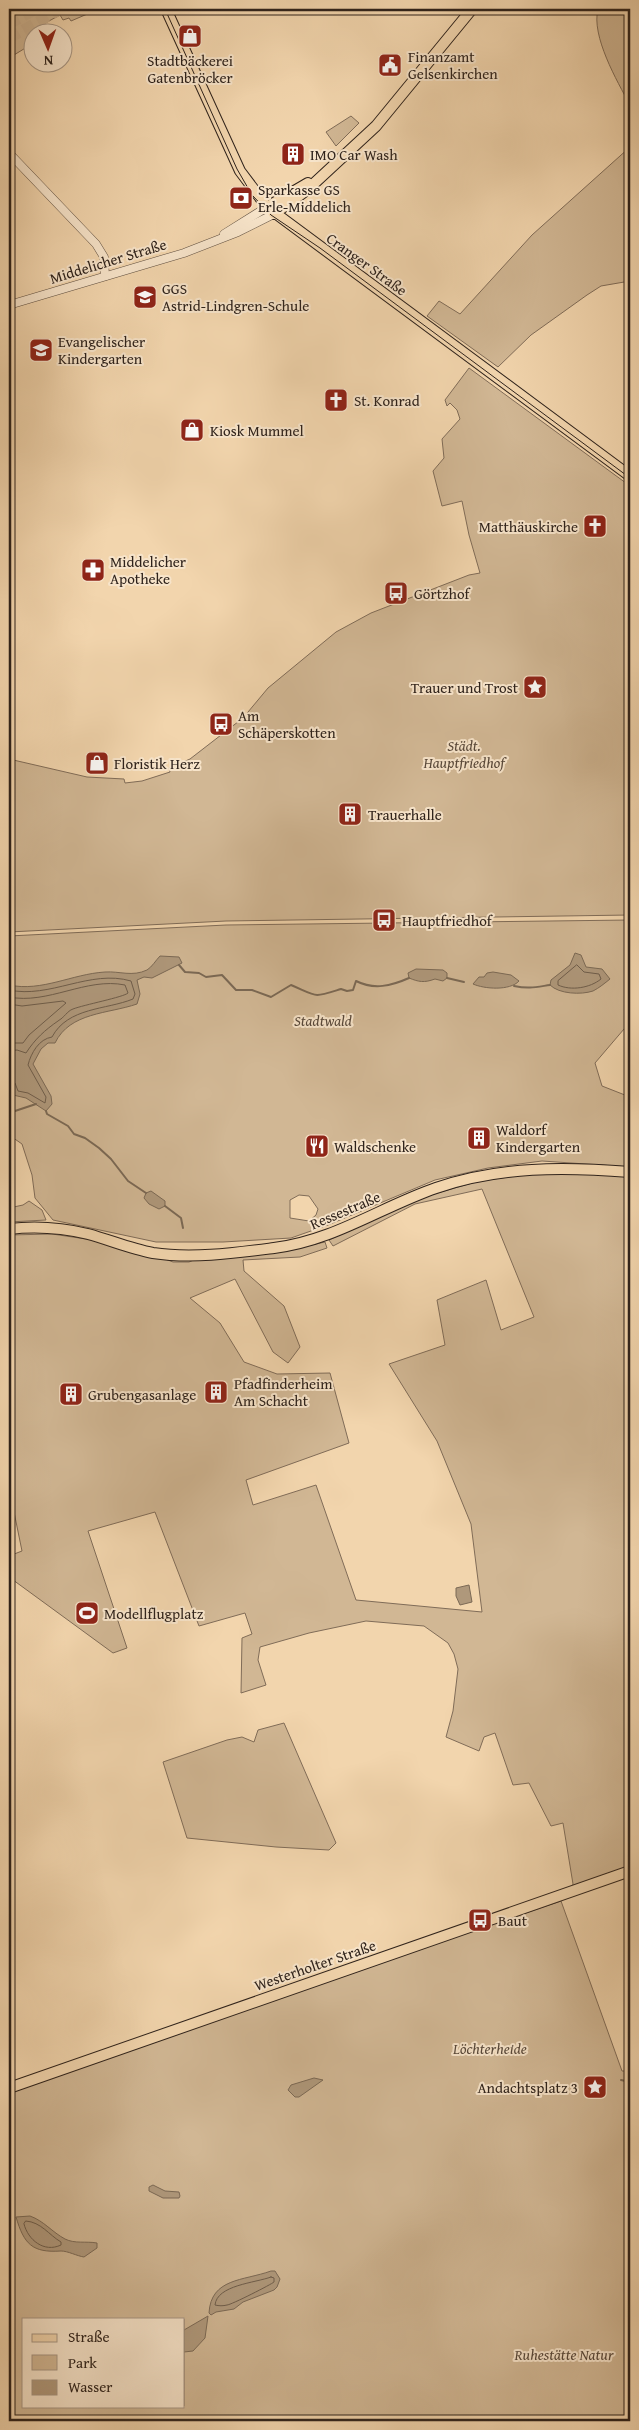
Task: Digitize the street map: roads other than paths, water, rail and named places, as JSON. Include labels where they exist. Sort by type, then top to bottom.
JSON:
[{"type":"main road","name":"Cranger Straße","points":[[166,9],[240,171],[250,188],[270,211],[630,476]]},
{"type":"main road","points":[[270,211],[320,177],[383,118],[472,9]]},
{"type":"main road","name":"Ressestraße","points":[[9,1229],[40,1228],[86,1234],[141,1250],[169,1254],[200,1254],[274,1248],[326,1237],[436,1188],[477,1177],[511,1171],[571,1168],[630,1172]]},
{"type":"main road","name":"Westerholter Straße","points":[[9,2088],[630,1871]]},
{"type":"street","points":[[9,153],[96,244],[104,257],[105,276]]},
{"type":"street","name":"Middelicher Straße","points":[[9,305],[153,263],[214,242],[270,211]]},
{"type":"water","points":[[575,953],[581,955],[586,967],[602,969],[610,979],[595,990],[588,992],[570,993],[554,988],[550,985],[551,980],[570,965]]},
{"type":"water","points":[[160,956],[179,957],[182,963],[152,978],[144,977],[137,980],[140,994],[137,1004],[80,1020],[70,1025],[55,1043],[48,1043],[41,1049],[33,1064],[51,1096],[52,1104],[46,1111],[26,1098],[13,1095],[9,1083],[9,985],[33,986],[93,973],[142,972],[149,969]]},
{"type":"water","points":[[416,969],[443,970],[447,973],[447,978],[443,981],[435,979],[422,981],[409,978],[408,973]]},
{"type":"water","points":[[487,973],[511,975],[519,981],[503,988],[484,987],[473,984],[479,977],[484,977]]},
{"type":"water","points":[[151,1191],[165,1201],[165,1206],[159,1209],[149,1204],[144,1198],[146,1193]]},
{"type":"water","points":[[469,1585],[472,1602],[460,1605],[456,1596],[456,1588]]},
{"type":"water","points":[[314,2078],[323,2080],[299,2097],[295,2097],[288,2090],[291,2085]]},
{"type":"water","points":[[153,2185],[165,2191],[179,2192],[180,2196],[179,2198],[163,2198],[149,2191],[149,2187]]},
{"type":"water","points":[[30,2216],[65,2239],[97,2243],[97,2248],[84,2257],[64,2251],[36,2248],[22,2234],[16,2217]]},
{"type":"water","points":[[275,2271],[280,2279],[274,2290],[243,2302],[234,2309],[216,2312],[211,2315],[209,2313],[211,2302],[222,2287],[240,2279]]},
{"type":"water","points":[[208,2316],[205,2338],[193,2351],[185,2352],[185,2329]]},
{"type":"waterway","points":[[179,965],[185,972],[199,973],[206,977],[222,975],[236,990],[252,990],[271,997],[291,985],[311,994],[320,995],[341,989],[353,990],[356,981],[363,984],[382,986],[409,978]]},
{"type":"waterway","points":[[447,978],[464,982]]},
{"type":"waterway","points":[[514,986],[528,988],[550,985]]},
{"type":"waterway","points":[[9,1113],[36,1104]]},
{"type":"waterway","points":[[46,1111],[47,1114],[68,1126],[74,1134],[85,1138],[99,1148],[111,1159],[128,1181],[146,1193]]},
{"type":"waterway","points":[[165,1206],[181,1218],[183,1228]]},
{"type":"waterway","points":[[621,2080],[630,2082]]},
{"type":"tunnel","points":[[9,24],[36,9]]},
{"type":"tunnel","points":[[9,38],[61,9]]},
{"type":"tram line","points":[[165,9],[237,169],[252,195],[271,215],[320,248],[630,478]]},
{"type":"place","name":"Stadtbäckerei Gatenbröcker","points":[[190,36]]},
{"type":"place","name":"Finanzamt Gelsenkirchen","points":[[390,65]]},
{"type":"place","name":"IMO Car Wash","points":[[293,154]]},
{"type":"place","name":"Sparkasse GS Erle-Middelich","points":[[241,198]]},
{"type":"place","name":"GGS Astrid-Lindgren-Schule","points":[[145,297]]},
{"type":"place","name":"Evangelischer Kindergarten","points":[[41,350]]},
{"type":"place","name":"St. Konrad","points":[[336,400]]},
{"type":"place","name":"Kiosk Mummel","points":[[192,430]]},
{"type":"place","name":"Matthäuskirche","points":[[595,526]]},
{"type":"place","name":"Middelicher Apotheke","points":[[93,570]]},
{"type":"place","name":"Görtzhof","points":[[396,593]]},
{"type":"place","name":"Trauer und Trost","points":[[535,687]]},
{"type":"place","name":"Am Schäperskotten","points":[[221,724]]},
{"type":"place","name":"Floristik Herz","points":[[97,763]]},
{"type":"place","name":"Trauerhalle","points":[[350,814]]},
{"type":"place","name":"Hauptfriedhof","points":[[384,920]]},
{"type":"place","name":"Waldorf Kindergarten","points":[[479,1138]]},
{"type":"place","name":"Waldschenke","points":[[317,1146]]},
{"type":"place","name":"Pfadfinderheim Am Schacht","points":[[216,1392]]},
{"type":"place","name":"Grubengasanlage","points":[[71,1394]]},
{"type":"place","name":"Modellflugplatz","points":[[87,1613]]},
{"type":"place","name":"Baut","points":[[480,1920]]},
{"type":"place","name":"Andachtsplatz 3","points":[[595,2087]]},
{"type":"park label","name":"Städt. Hauptfriedhof","points":[[464,754]]},
{"type":"park label","name":"Stadtwald","points":[[323,1020]]},
{"type":"park label","name":"Löchterheide","points":[[490,2048]]},
{"type":"park label","name":"Ruhestätte Natur","points":[[564,2354]]}]
